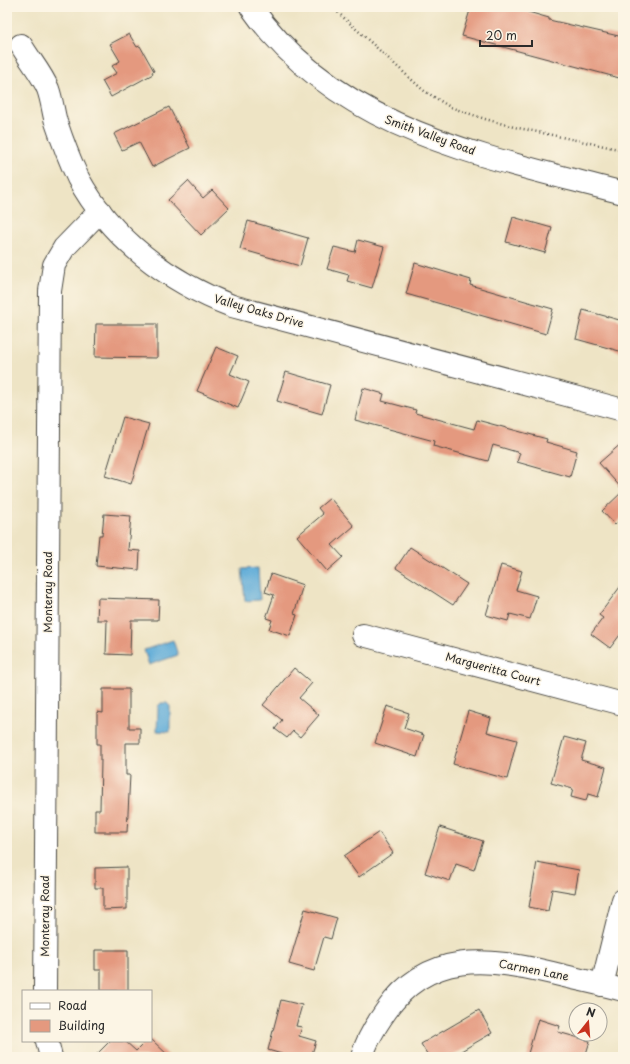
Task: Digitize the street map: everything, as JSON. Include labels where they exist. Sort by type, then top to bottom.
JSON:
[{"type":"street","name":"Smith Valley Road","points":[[251,7],[282,46],[306,69],[336,91],[365,109],[398,125],[485,155],[623,193]]},
{"type":"street","name":"Valley Oaks Drive","points":[[21,45],[48,89],[57,123],[78,178],[100,211],[121,235],[149,260],[204,295],[232,306],[623,410]]},
{"type":"street","name":"Monteray Road","points":[[45,990],[50,291],[54,265],[64,248],[100,211]]},
{"type":"street","name":"Margueritta Court","points":[[363,635],[623,704]]},
{"type":"street","points":[[602,985],[623,900]]},
{"type":"street","name":"Carmen Lane","points":[[362,1057],[379,1020],[394,999],[422,976],[440,968],[465,962],[496,962],[520,965],[623,990]]},
{"type":"street","points":[[47,1042],[51,1057]]},
{"type":"path","points":[[332,7],[418,86],[450,107],[514,127],[623,150]]},
{"type":"water","points":[[258,568],[260,600],[245,601],[242,569]]},
{"type":"water","points":[[173,640],[178,655],[149,665],[144,650]]},
{"type":"water","points":[[161,703],[167,703],[170,706],[170,732],[157,731],[158,706]]},
{"type":"building","points":[[471,7],[511,7],[549,18],[549,20],[623,37],[623,79],[462,36]]},
{"type":"building","points":[[129,34],[137,47],[140,46],[154,71],[152,72],[153,74],[111,97],[102,81],[117,73],[112,66],[120,61],[110,44]]},
{"type":"building","points":[[169,107],[190,148],[152,167],[139,142],[122,150],[114,134]]},
{"type":"building","points":[[188,181],[203,198],[212,190],[229,208],[201,235],[168,200]]},
{"type":"building","points":[[513,217],[552,228],[545,253],[506,242]]},
{"type":"building","points":[[248,221],[308,238],[300,266],[240,249]]},
{"type":"building","points":[[358,240],[384,247],[372,288],[347,281],[349,275],[327,269],[334,247],[355,252]]},
{"type":"building","points":[[415,263],[471,280],[470,285],[553,309],[546,334],[406,294]]},
{"type":"building","points":[[583,310],[623,321],[623,352],[576,339]]},
{"type":"building","points":[[96,324],[157,324],[157,358],[95,357]]},
{"type":"building","points":[[216,347],[238,356],[230,374],[249,382],[238,408],[197,391]]},
{"type":"building","points":[[286,372],[330,385],[322,414],[277,401]]},
{"type":"building","points":[[363,388],[384,394],[382,401],[416,410],[415,413],[474,429],[477,420],[547,439],[546,442],[577,451],[570,477],[517,462],[520,453],[493,445],[488,461],[433,446],[434,441],[355,420]]},
{"type":"building","points":[[123,417],[149,424],[131,484],[105,476]]},
{"type":"building","points":[[623,442],[623,490],[599,463]]},
{"type":"building","points":[[623,491],[623,517],[615,525],[602,511]]},
{"type":"building","points":[[330,498],[354,526],[332,545],[343,557],[327,571],[297,536],[323,514],[318,508]]},
{"type":"building","points":[[104,514],[131,516],[128,550],[140,551],[139,570],[96,566],[99,535],[102,535]]},
{"type":"building","points":[[410,547],[467,584],[453,605],[396,568]]},
{"type":"building","points":[[501,565],[522,571],[516,590],[537,596],[530,619],[510,614],[508,621],[486,615]]},
{"type":"building","points":[[271,574],[303,585],[294,614],[297,615],[290,636],[269,629],[272,620],[266,618],[274,595],[265,592]]},
{"type":"building","points":[[623,583],[623,631],[610,648],[591,634],[603,618],[599,615]]},
{"type":"building","points":[[98,598],[159,600],[158,620],[131,620],[130,655],[106,654],[107,620],[97,620]]},
{"type":"building","points":[[294,668],[312,683],[299,698],[319,715],[300,737],[293,731],[287,738],[275,729],[282,720],[263,705]]},
{"type":"building","points":[[103,689],[129,689],[129,728],[140,728],[140,743],[126,743],[126,775],[130,775],[127,832],[95,832],[95,810],[100,810],[101,760],[100,744],[97,744],[97,712],[103,713]]},
{"type":"building","points":[[387,706],[409,713],[404,728],[424,735],[417,757],[375,743]]},
{"type":"building","points":[[468,711],[491,718],[487,732],[517,740],[507,779],[453,764]]},
{"type":"building","points":[[564,737],[586,743],[581,760],[606,767],[598,797],[588,794],[586,801],[571,797],[573,789],[551,783]]},
{"type":"building","points":[[440,827],[483,841],[474,870],[456,864],[450,881],[425,873]]},
{"type":"building","points":[[379,832],[393,853],[359,877],[344,856]]},
{"type":"building","points":[[537,862],[579,870],[575,893],[552,889],[548,911],[529,907]]},
{"type":"building","points":[[127,867],[127,909],[103,910],[103,888],[95,888],[95,868]]},
{"type":"building","points":[[305,909],[337,918],[331,939],[324,937],[314,971],[289,964]]},
{"type":"building","points":[[95,950],[128,950],[128,990],[101,990],[101,970],[95,970]]},
{"type":"building","points":[[281,1000],[302,1005],[296,1026],[302,1027],[299,1036],[316,1041],[311,1057],[292,1057],[268,1050]]},
{"type":"building","points":[[479,1010],[492,1033],[451,1057],[429,1057],[421,1044]]},
{"type":"building","points":[[538,1019],[560,1026],[558,1032],[568,1035],[568,1042],[590,1042],[585,1057],[527,1057]]},
{"type":"building","points":[[152,1040],[170,1057],[94,1057],[109,1042],[126,1042],[136,1051],[145,1042],[152,1042]]}]
